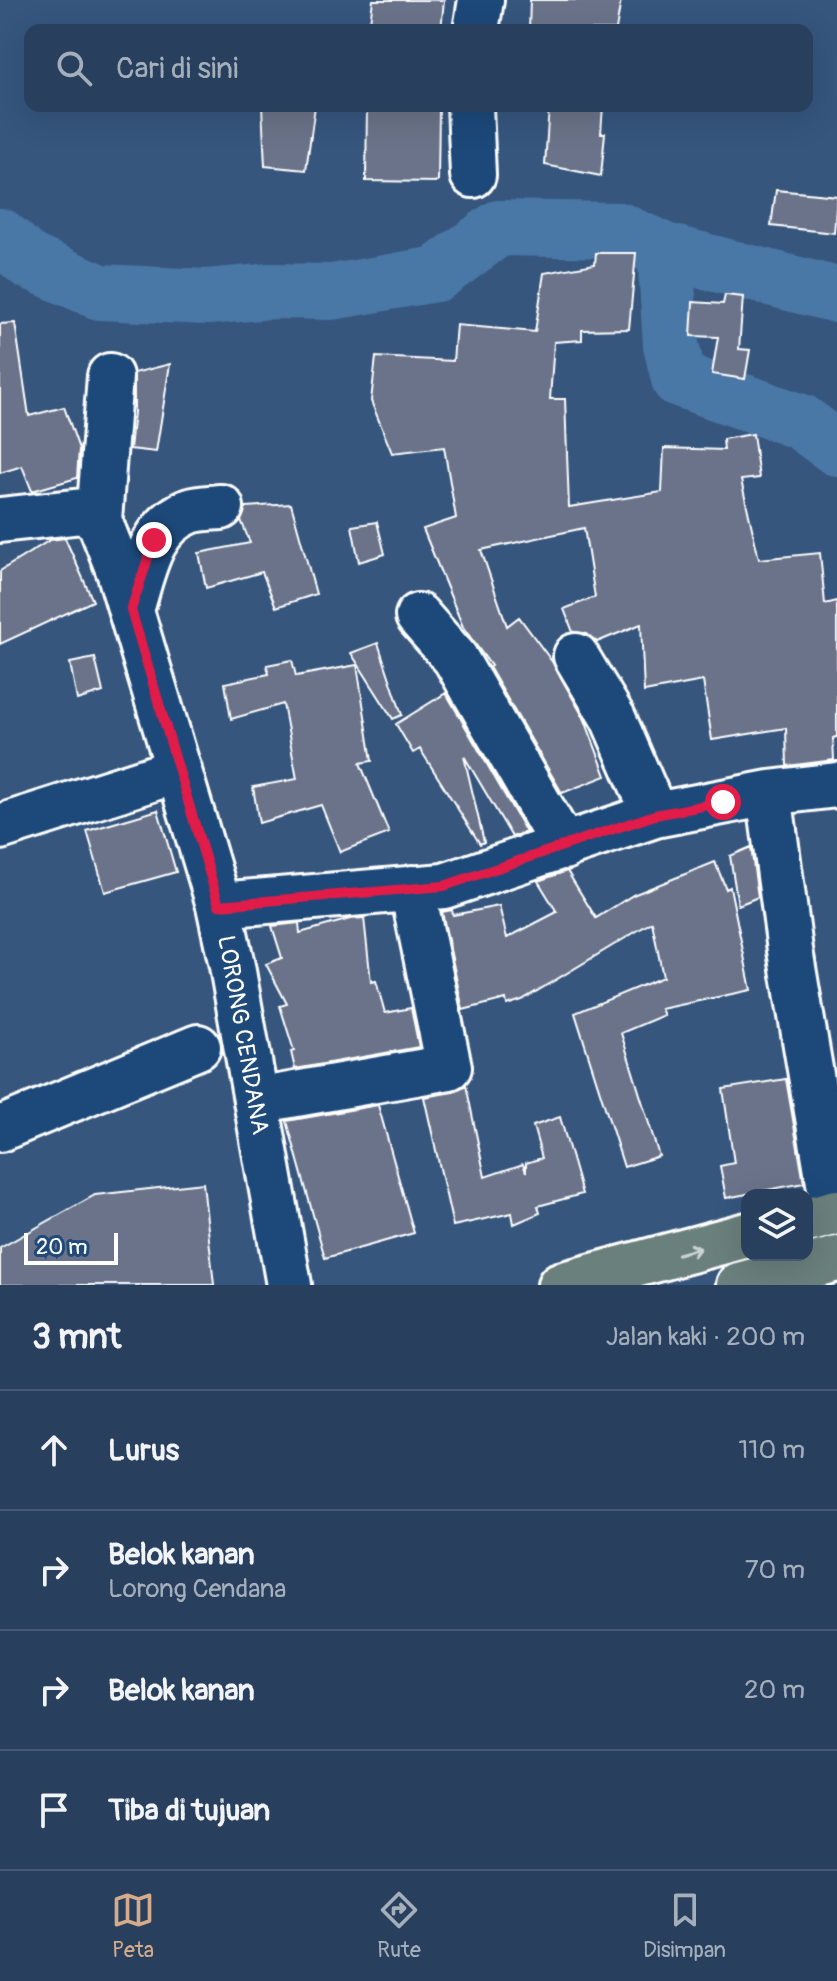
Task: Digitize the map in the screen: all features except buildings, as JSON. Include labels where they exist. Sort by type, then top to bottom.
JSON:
[{"type":"main road","points":[[560,1285],[741,1237]]},
{"type":"main road","points":[[739,1285],[837,1259]]},
{"type":"street","points":[[477,24],[481,0]]},
{"type":"street","points":[[470,112],[473,175]]},
{"type":"street","points":[[0,520],[77,510],[99,520],[110,376]]},
{"type":"street","points":[[131,610],[154,540],[171,521],[191,511],[221,507]]},
{"type":"street","name":"LORONG CENDANA","points":[[99,520],[131,610],[219,905],[289,1285]]},
{"type":"street","points":[[418,616],[455,658],[564,847]]},
{"type":"street","points":[[576,656],[613,718],[655,815]]},
{"type":"street","points":[[0,827],[179,770]]},
{"type":"street","points":[[219,905],[444,886],[655,815],[769,793],[837,785]]},
{"type":"street","points":[[769,793],[826,1214]]},
{"type":"street","points":[[256,1101],[449,1067],[412,888]]},
{"type":"street","points":[[0,1129],[198,1047]]},
{"type":"waterway","points":[[0,236],[29,261],[100,292],[207,297],[271,291],[332,292],[436,274],[499,228],[619,230],[665,251],[671,345],[679,379],[801,422],[837,448]]},
{"type":"waterway","points":[[665,251],[837,295]]},
{"type":"route","points":[[154,540],[131,610],[219,905],[444,886],[655,815],[723,802]]}]
